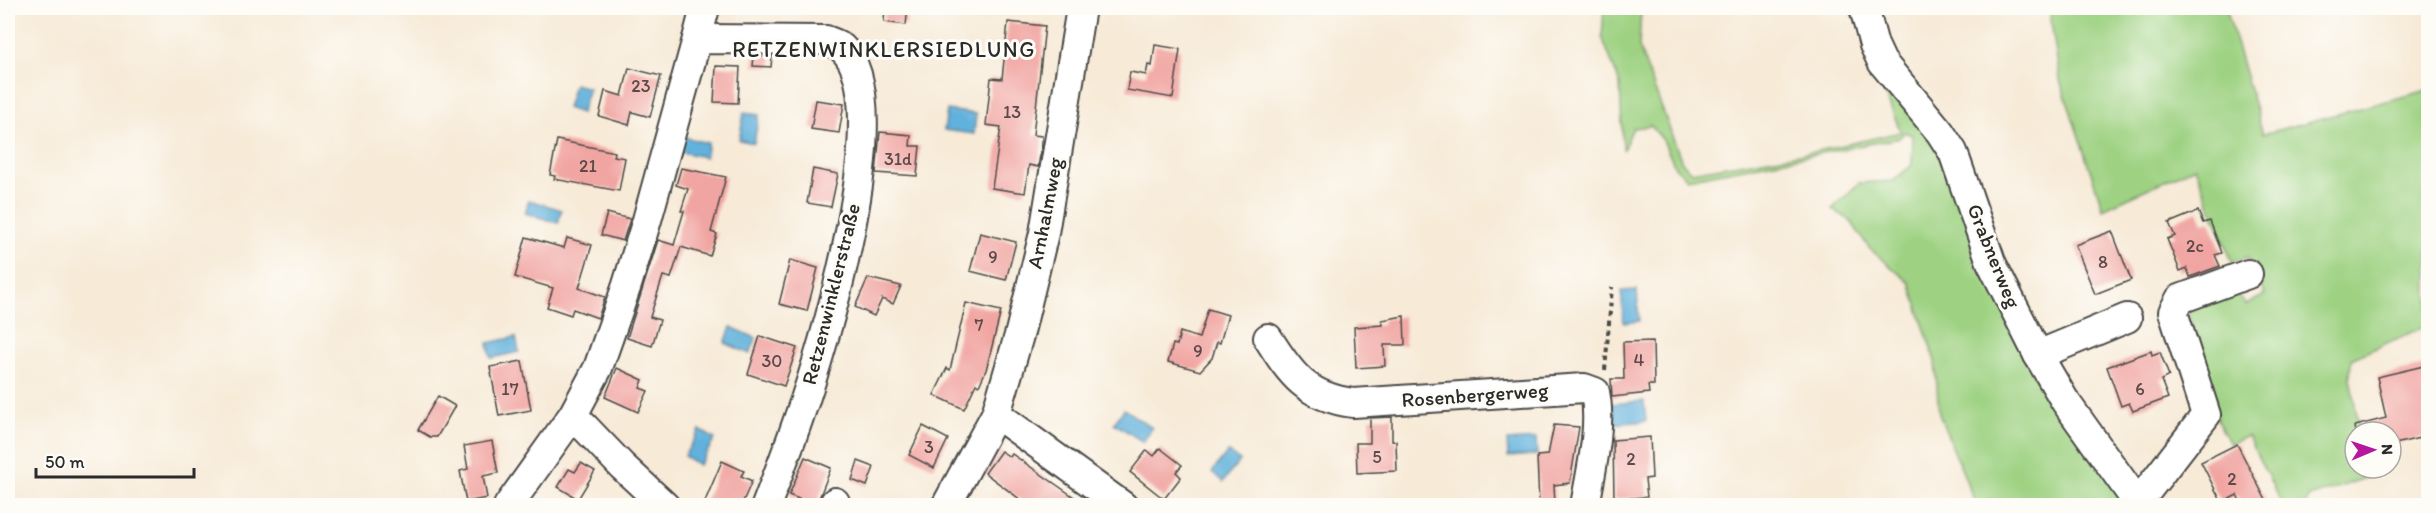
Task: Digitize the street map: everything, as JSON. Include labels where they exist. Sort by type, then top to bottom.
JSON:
[{"type":"street","points":[[508,506],[573,415],[598,368],[627,285],[705,8]]},
{"type":"street","name":"Arnhalmweg","points":[[946,506],[996,414],[1020,332],[1044,233],[1081,8]]},
{"type":"street","name":"Grabnerweg","points":[[1864,8],[1874,45],[1882,62],[1940,132],[1953,152],[1991,261],[2038,355],[2098,450],[2139,503],[2206,415],[2173,312],[2180,299],[2248,274]]},
{"type":"street","name":"Retzenwinklerstraße","points":[[697,39],[826,40],[842,47],[854,65],[861,86],[864,126],[846,254],[825,335],[799,419],[766,506]]},
{"type":"street","points":[[2038,355],[2127,318]]},
{"type":"street","name":"Rosenbergerweg","points":[[1268,338],[1290,372],[1318,394],[1335,401],[1353,403],[1584,388],[1595,392]]},
{"type":"street","points":[[1585,506],[1595,439],[1597,402],[1595,392]]},
{"type":"street","points":[[996,414],[1123,506]]},
{"type":"street","points":[[573,415],[622,466],[665,506]]},
{"type":"path","points":[[1595,392],[1604,375],[1612,287]]},
{"type":"green space","points":[[1604,8],[1641,8],[1639,47],[1682,162],[1691,172],[1817,151],[1901,132],[1873,66],[1918,114],[2132,505],[1976,505],[1939,414],[1935,361],[1910,283],[1869,248],[1850,220],[1832,209],[1859,183],[1893,181],[1912,165],[1913,136],[1905,132],[1899,138],[1687,179],[1675,167],[1663,140],[1651,126],[1633,128],[1623,150],[1620,84],[1602,37]]},
{"type":"green space","points":[[2049,8],[2226,8],[2263,134],[2428,90],[2428,325],[2351,359],[2350,378],[2358,420],[2343,420],[2343,480],[2360,480],[2309,497],[2305,505],[2283,505],[2247,436],[2230,444],[2217,420],[2188,311],[2232,288],[2246,305],[2265,295],[2248,257],[2232,262],[2195,167],[2103,209],[2060,80]]},
{"type":"water","points":[[574,84],[589,88],[581,113],[567,108]]},
{"type":"water","points":[[947,110],[976,114],[974,134],[944,130]]},
{"type":"water","points":[[744,113],[759,115],[754,143],[739,140]]},
{"type":"water","points":[[684,137],[708,143],[705,157],[680,152]]},
{"type":"water","points":[[529,200],[562,210],[558,223],[525,213]]},
{"type":"water","points":[[1637,290],[1639,321],[1624,323],[1621,291]]},
{"type":"water","points":[[731,327],[756,338],[750,354],[725,343]]},
{"type":"water","points":[[516,337],[519,352],[491,358],[488,343]]},
{"type":"water","points":[[1644,401],[1646,421],[1613,424],[1611,404]]},
{"type":"water","points":[[1124,409],[1152,428],[1143,442],[1114,423]]},
{"type":"water","points":[[700,430],[715,439],[699,465],[684,456]]},
{"type":"water","points":[[1536,439],[1537,455],[1508,457],[1507,441]]},
{"type":"water","points":[[1228,452],[1240,461],[1223,482],[1212,472]]},
{"type":"building","points":[[885,8],[908,8],[906,25],[884,22]]},
{"type":"building","points":[[1008,22],[1045,26],[1033,135],[1042,136],[1042,144],[1038,167],[1029,165],[1025,193],[992,188],[1001,127],[986,125],[991,78],[1002,79]]},
{"type":"building","points":[[1155,45],[1180,49],[1173,98],[1127,90],[1130,72],[1146,75],[1148,65],[1152,66]]},
{"type":"building","points":[[754,56],[772,56],[771,67],[753,66]]},
{"type":"building","points":[[716,66],[740,67],[738,103],[714,102]]},
{"type":"building","points":[[629,68],[661,76],[650,117],[632,112],[629,125],[599,116],[605,91],[622,96]]},
{"type":"building","points":[[816,100],[844,104],[839,133],[811,129]]},
{"type":"building","points":[[880,132],[911,135],[910,146],[920,146],[917,176],[876,173]]},
{"type":"building","points":[[557,140],[615,152],[614,156],[625,158],[619,191],[554,179],[555,176],[550,175]]},
{"type":"building","points":[[681,168],[726,177],[711,232],[717,234],[710,256],[681,247],[671,278],[663,276],[650,317],[660,320],[652,346],[627,338],[658,240],[674,245],[688,189],[676,185]]},
{"type":"building","points":[[813,169],[838,174],[831,207],[807,203]]},
{"type":"building","points":[[2198,211],[2203,223],[2210,221],[2222,253],[2215,255],[2220,266],[2190,277],[2187,268],[2180,271],[2167,239],[2175,236],[2169,223]]},
{"type":"building","points":[[607,213],[630,219],[623,241],[601,235]]},
{"type":"building","points":[[2112,231],[2131,280],[2095,294],[2075,245]]},
{"type":"building","points":[[980,233],[1016,242],[1006,280],[970,271]]},
{"type":"building","points":[[526,237],[564,248],[567,238],[592,245],[579,288],[605,297],[598,318],[573,309],[571,315],[547,307],[553,288],[515,277]]},
{"type":"building","points":[[790,260],[818,268],[807,311],[779,304]]},
{"type":"building","points":[[868,278],[901,286],[893,304],[882,299],[874,316],[855,307]]},
{"type":"building","points":[[966,303],[1001,311],[986,370],[979,386],[976,384],[964,409],[934,395],[947,368],[950,370]]},
{"type":"building","points":[[1208,309],[1228,315],[1220,343],[1217,342],[1212,358],[1200,371],[1168,362],[1173,344],[1177,345],[1180,332],[1199,338]]},
{"type":"building","points":[[1404,316],[1405,345],[1384,345],[1385,366],[1356,368],[1354,327],[1383,325],[1382,320]]},
{"type":"building","points":[[760,336],[797,348],[784,386],[748,374]]},
{"type":"building","points":[[1653,341],[1654,385],[1648,385],[1649,393],[1612,397],[1611,379],[1624,379],[1623,342]]},
{"type":"building","points":[[2151,351],[2152,355],[2160,352],[2169,376],[2161,380],[2168,398],[2133,411],[2129,403],[2121,406],[2107,367]]},
{"type":"building","points":[[522,361],[531,410],[499,416],[490,367]]},
{"type":"building","points":[[2428,365],[2428,436],[2403,442],[2403,420],[2378,420],[2386,418],[2377,377]]},
{"type":"building","points":[[617,368],[643,380],[640,388],[648,391],[638,412],[605,397]]},
{"type":"building","points":[[438,396],[455,406],[437,437],[430,437],[418,430]]},
{"type":"building","points":[[1392,417],[1392,441],[1396,441],[1397,471],[1357,473],[1356,443],[1370,443],[1370,418]]},
{"type":"building","points":[[1554,425],[1579,427],[1570,483],[1554,485],[1555,504],[1539,505],[1537,456],[1548,455]]},
{"type":"building","points":[[923,426],[948,439],[934,468],[909,455]]},
{"type":"building","points":[[1650,437],[1652,478],[1645,479],[1647,497],[1614,499],[1613,440]]},
{"type":"building","points":[[492,441],[498,473],[483,476],[487,498],[466,502],[460,471],[468,469],[464,446]]},
{"type":"building","points":[[2237,444],[2269,506],[2243,506],[2237,495],[2222,503],[2201,462]]},
{"type":"building","points":[[1160,448],[1182,465],[1176,472],[1181,477],[1164,499],[1130,472],[1147,450],[1154,456]]},
{"type":"building","points":[[1001,451],[1010,457],[1012,454],[1087,506],[1029,506],[985,473]]},
{"type":"building","points":[[805,457],[831,468],[816,506],[789,495]]},
{"type":"building","points":[[722,461],[744,471],[741,476],[752,481],[741,506],[703,506]]},
{"type":"building","points":[[858,461],[874,467],[867,486],[852,480]]},
{"type":"building","points":[[581,463],[595,471],[578,499],[558,487],[569,469],[575,472]]},
{"type":"district","name":"RETZENWINKLERSIEDLUNG","points":[[884,49]]}]
